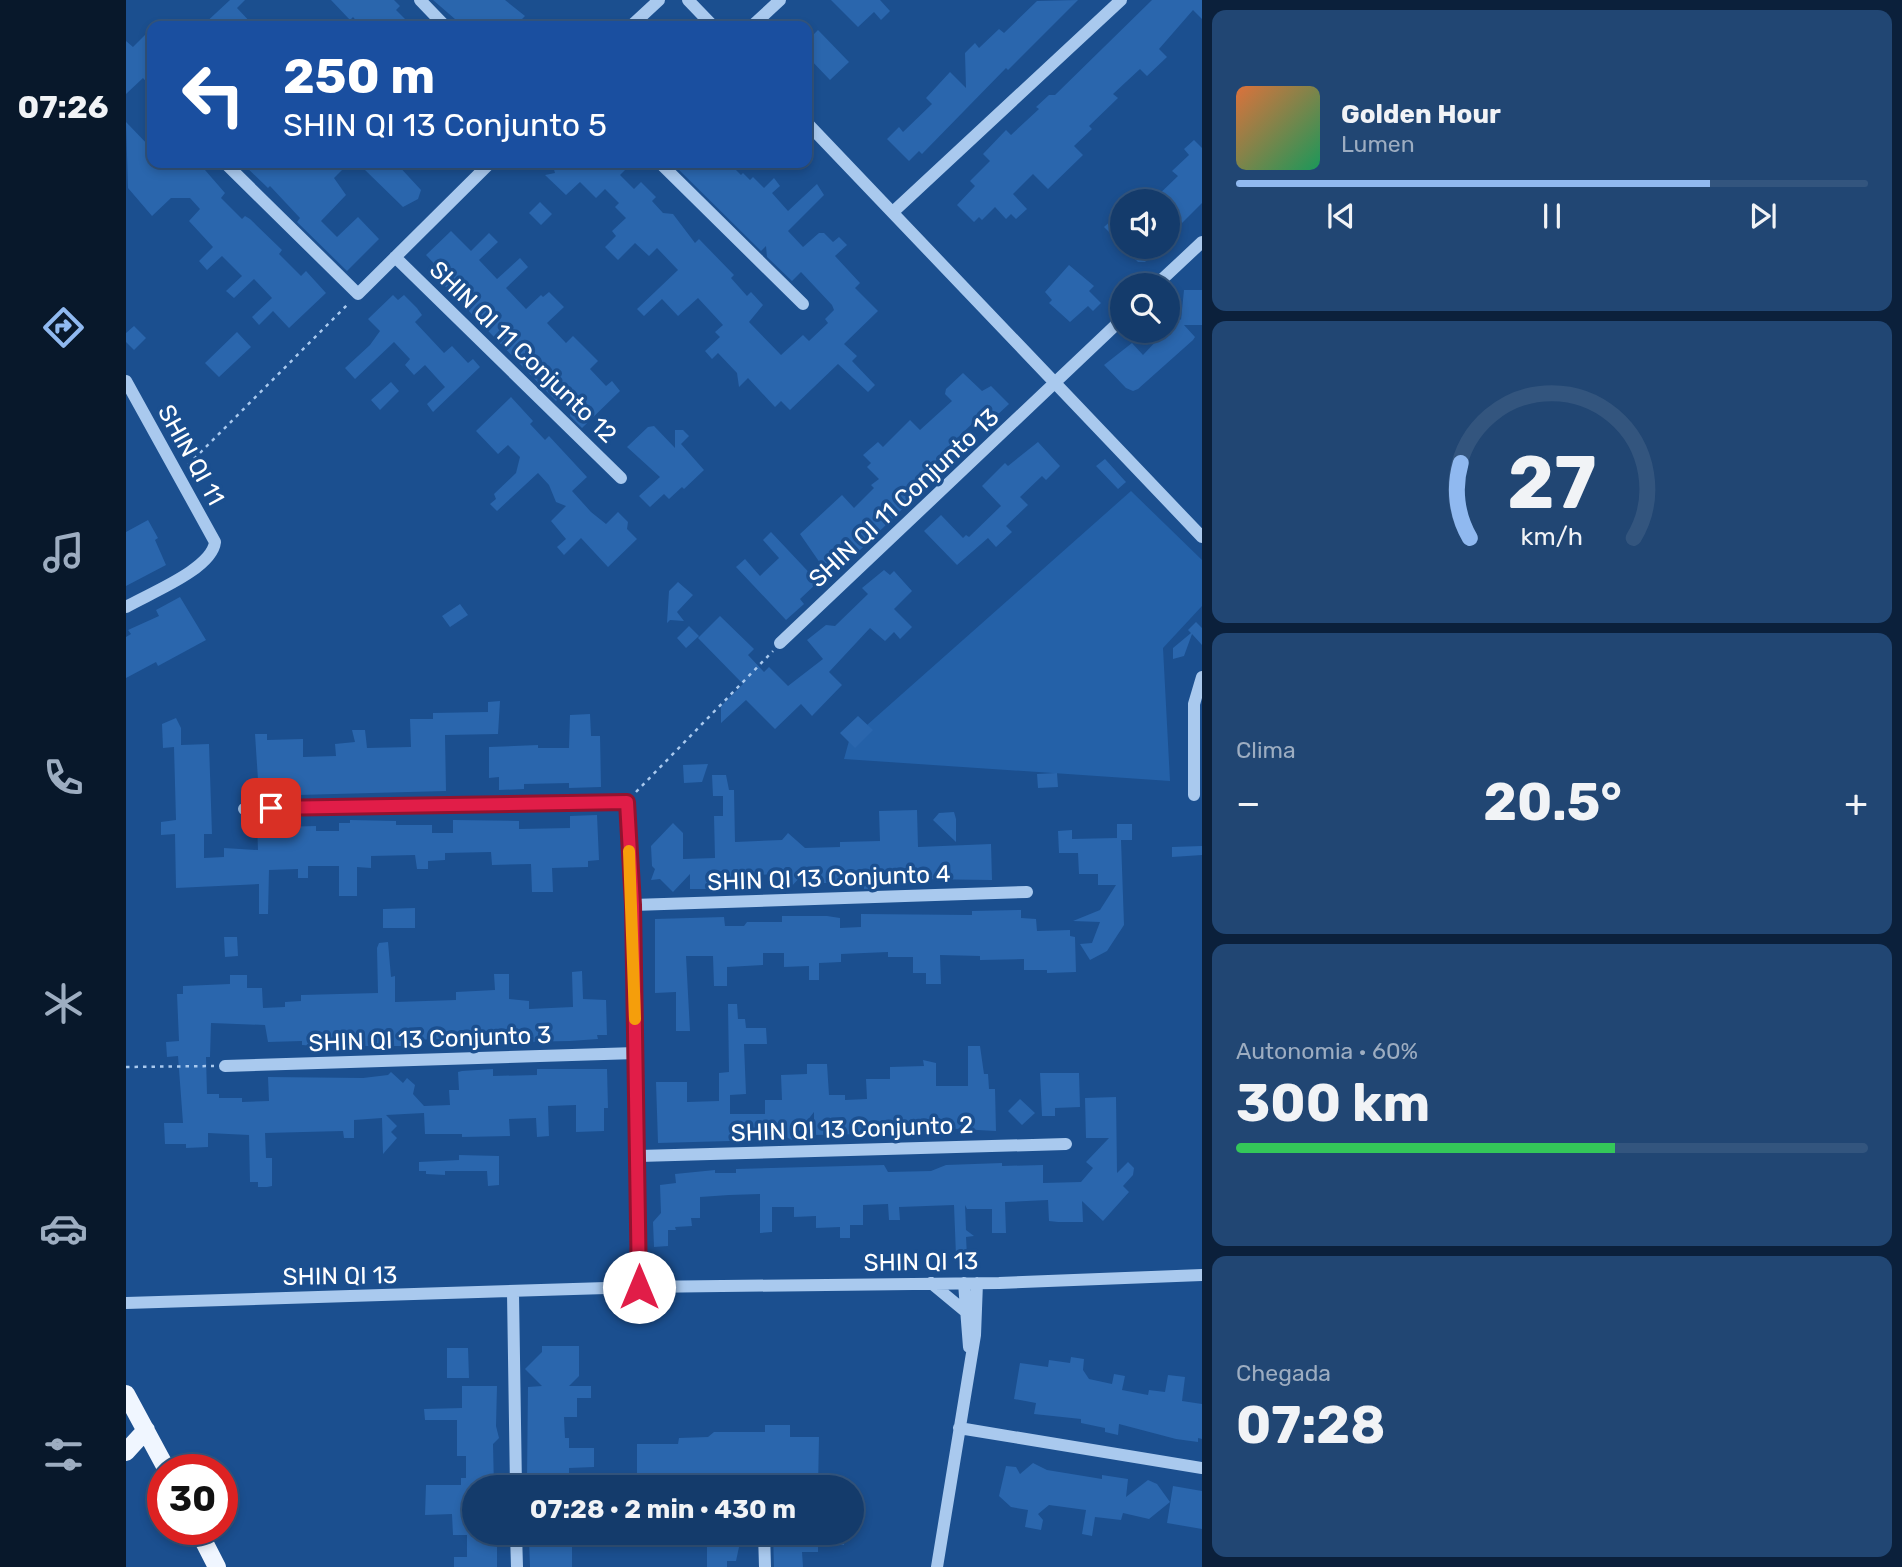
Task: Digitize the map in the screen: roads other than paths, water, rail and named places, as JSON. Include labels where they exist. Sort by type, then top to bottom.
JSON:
[{"type":"main road","points":[[126,1394],[159,1454]]},
{"type":"main road","points":[[126,1452],[142,1439],[146,1430]]},
{"type":"main road","points":[[206,1545],[217,1567]]},
{"type":"street","points":[[420,0],[440,21]]},
{"type":"street","points":[[636,21],[659,0]]},
{"type":"street","points":[[688,0],[708,21]]},
{"type":"street","points":[[757,21],[780,0]]},
{"type":"street","points":[[894,212],[1121,0]]},
{"type":"street","points":[[812,128],[1202,537]]},
{"type":"street","points":[[230,168],[358,294],[485,168]]},
{"type":"street","points":[[665,168],[803,304]]},
{"type":"street","points":[[1169,273],[1202,242]]},
{"type":"street","name":"SHIN QI 11 Conjunto 12","points":[[395,257],[621,478]]},
{"type":"street","name":"SHIN QI 11 Conjunto 13","points":[[780,643],[1110,331]]},
{"type":"street","name":"SHIN QI 11","points":[[126,381],[211,533],[214,551],[203,564],[126,607]]},
{"type":"street","points":[[1194,795],[1194,704],[1202,677]]},
{"type":"street","points":[[244,809],[627,802],[633,905],[639,1287]]},
{"type":"street","name":"SHIN QI 13 Conjunto 4","points":[[633,905],[1027,892]]},
{"type":"street","name":"SHIN QI 13 Conjunto 3","points":[[225,1066],[636,1053]]},
{"type":"street","name":"SHIN QI 13 Conjunto 2","points":[[639,1156],[1066,1144]]},
{"type":"street","name":"SHIN QI 13","points":[[126,1303],[639,1287],[999,1283],[1202,1275]]},
{"type":"street","points":[[931,1283],[971,1311]]},
{"type":"street","points":[[937,1567],[970,1354],[971,1283]]},
{"type":"street","points":[[971,1311],[999,1283]]},
{"type":"street","points":[[513,1293],[516,1475]]},
{"type":"street","points":[[959,1428],[1202,1468]]},
{"type":"street","points":[[516,1545],[517,1567]]},
{"type":"street","points":[[764,1545],[765,1567]]}]
